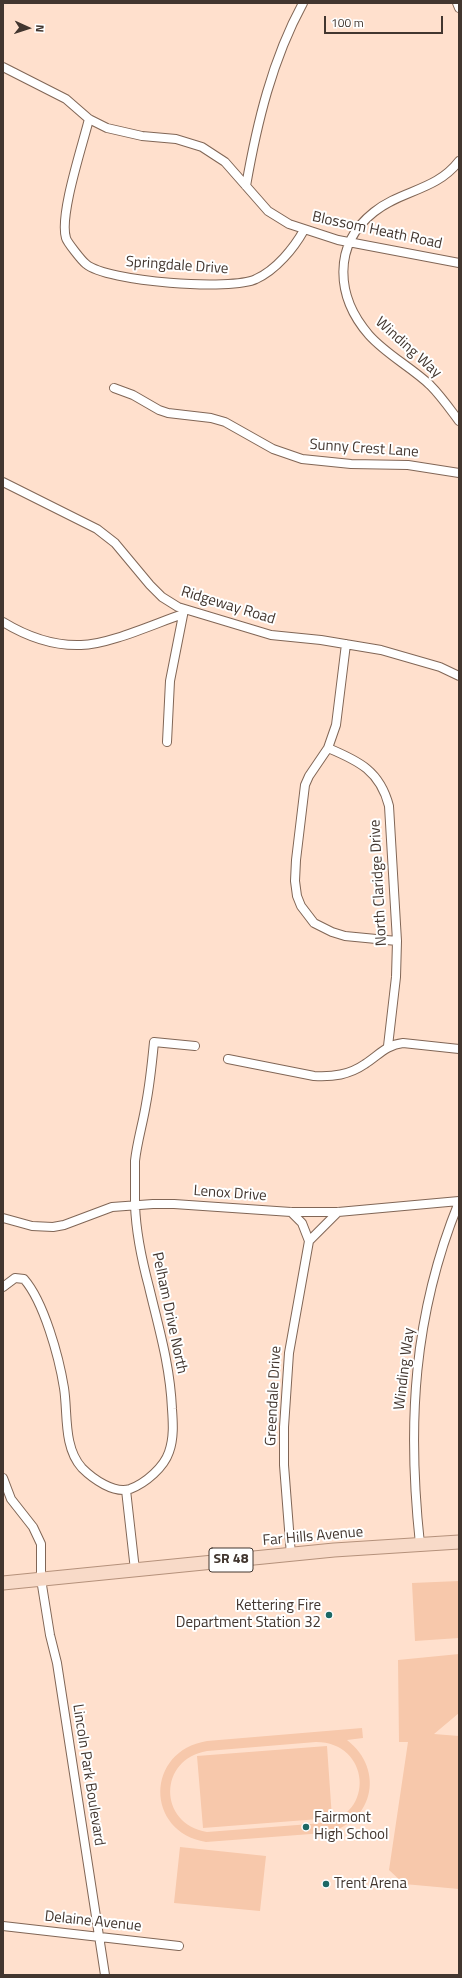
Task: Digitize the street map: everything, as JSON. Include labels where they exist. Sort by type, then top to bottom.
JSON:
[{"type":"main road","name":"Far Hills Avenue","points":[[3,1583],[291,1554],[459,1542]]},
{"type":"street","points":[[246,186],[262,110],[285,42],[304,3]]},
{"type":"street","points":[[457,3],[459,8]]},
{"type":"street","name":"Blossom Heath Road","points":[[3,67],[66,99],[89,119],[120,132],[176,140],[202,147],[225,162],[268,211],[289,224],[304,230],[349,242],[459,263]]},
{"type":"street","name":"Springdale Drive","points":[[89,119],[66,210],[66,238],[87,265],[120,277],[211,285],[245,284],[258,279],[278,264],[298,242],[304,230]]},
{"type":"street","name":"Winding Way","points":[[459,161],[453,169],[434,183],[395,199],[375,211],[358,228],[349,242],[344,257],[344,285],[352,308],[360,322],[380,346],[430,385],[459,421]]},
{"type":"street","name":"Sunny Crest Lane","points":[[114,388],[133,395],[159,410],[168,413],[199,416],[225,422],[272,449],[302,459],[351,464],[408,465],[459,473]]},
{"type":"street","name":"Ridgeway Road","points":[[3,482],[98,529],[115,543],[162,597],[184,611],[271,635],[346,644],[413,658],[440,667],[459,676]]},
{"type":"street","points":[[3,622],[37,638],[65,644],[82,645],[121,636],[184,611]]},
{"type":"street","points":[[167,742],[170,681],[184,611]]},
{"type":"street","points":[[346,644],[336,725],[328,748],[308,776],[305,785],[295,881],[297,896],[301,906],[311,919],[320,927],[345,936],[397,941]]},
{"type":"street","name":"North Claridge Drive","points":[[328,748],[362,765],[379,781],[386,795],[390,813],[397,941],[396,977],[388,1046]]},
{"type":"street","name":"Pelham Drive North","points":[[126,1490],[133,1488],[148,1478],[165,1460],[172,1440],[173,1427],[169,1368],[162,1332],[142,1255],[135,1206],[136,1161],[150,1080],[154,1042],[195,1046]]},
{"type":"street","points":[[228,1059],[326,1077],[346,1074],[359,1068],[388,1046],[403,1043],[459,1049]]},
{"type":"street","name":"Winding Way","points":[[420,1544],[413,1464],[412,1428],[415,1381],[434,1275],[459,1201]]},
{"type":"street","name":"Lenox Drive","points":[[3,1218],[32,1226],[53,1227],[64,1225],[105,1209],[135,1206],[174,1204],[291,1212],[338,1212],[459,1201]]},
{"type":"street","points":[[291,1212],[302,1223],[309,1241],[338,1212]]},
{"type":"street","name":"Greendale Drive","points":[[291,1554],[284,1465],[286,1389],[295,1312],[309,1241]]},
{"type":"street","points":[[3,1287],[15,1278],[21,1277],[27,1282],[40,1307],[52,1337],[64,1389],[69,1442],[76,1459],[92,1476],[116,1489],[126,1490],[135,1570]]},
{"type":"street","name":"Lincoln Park Boulevard","points":[[3,1478],[11,1499],[38,1536],[41,1544],[41,1579],[56,1663],[105,1975]]},
{"type":"street","name":"Delaine Avenue","points":[[3,1926],[179,1946]]},
{"type":"shaded area","points":[[459,1581],[459,1638],[415,1641],[412,1583]]},
{"type":"shaded area","points":[[459,1654],[459,1713],[434,1734],[459,1736],[459,1889],[404,1884],[389,1870],[408,1742],[399,1742],[398,1660]]},
{"type":"shaded area","points":[[362,1728],[363,1738],[347,1740],[359,1752],[367,1766],[370,1780],[368,1795],[363,1808],[354,1819],[341,1828],[324,1833],[206,1842],[186,1835],[172,1823],[163,1808],[160,1792],[163,1775],[172,1760],[187,1748],[207,1741]],"holes":[[[316,1742],[334,1745],[347,1754],[356,1766],[360,1780],[358,1794],[352,1807],[340,1817],[323,1823],[207,1832],[191,1827],[179,1817],[173,1805],[170,1792],[173,1778],[179,1766],[191,1756],[207,1751]]]},
{"type":"shaded area","points":[[327,1746],[332,1818],[203,1828],[197,1756]]},
{"type":"shaded area","points":[[180,1847],[266,1856],[260,1911],[174,1903]]},
{"type":"place","name":"Kettering Fire Department Station 32","points":[[329,1615]]},
{"type":"place","name":"Fairmont High School","points":[[306,1827]]},
{"type":"place","name":"Trent Arena","points":[[326,1884]]}]
